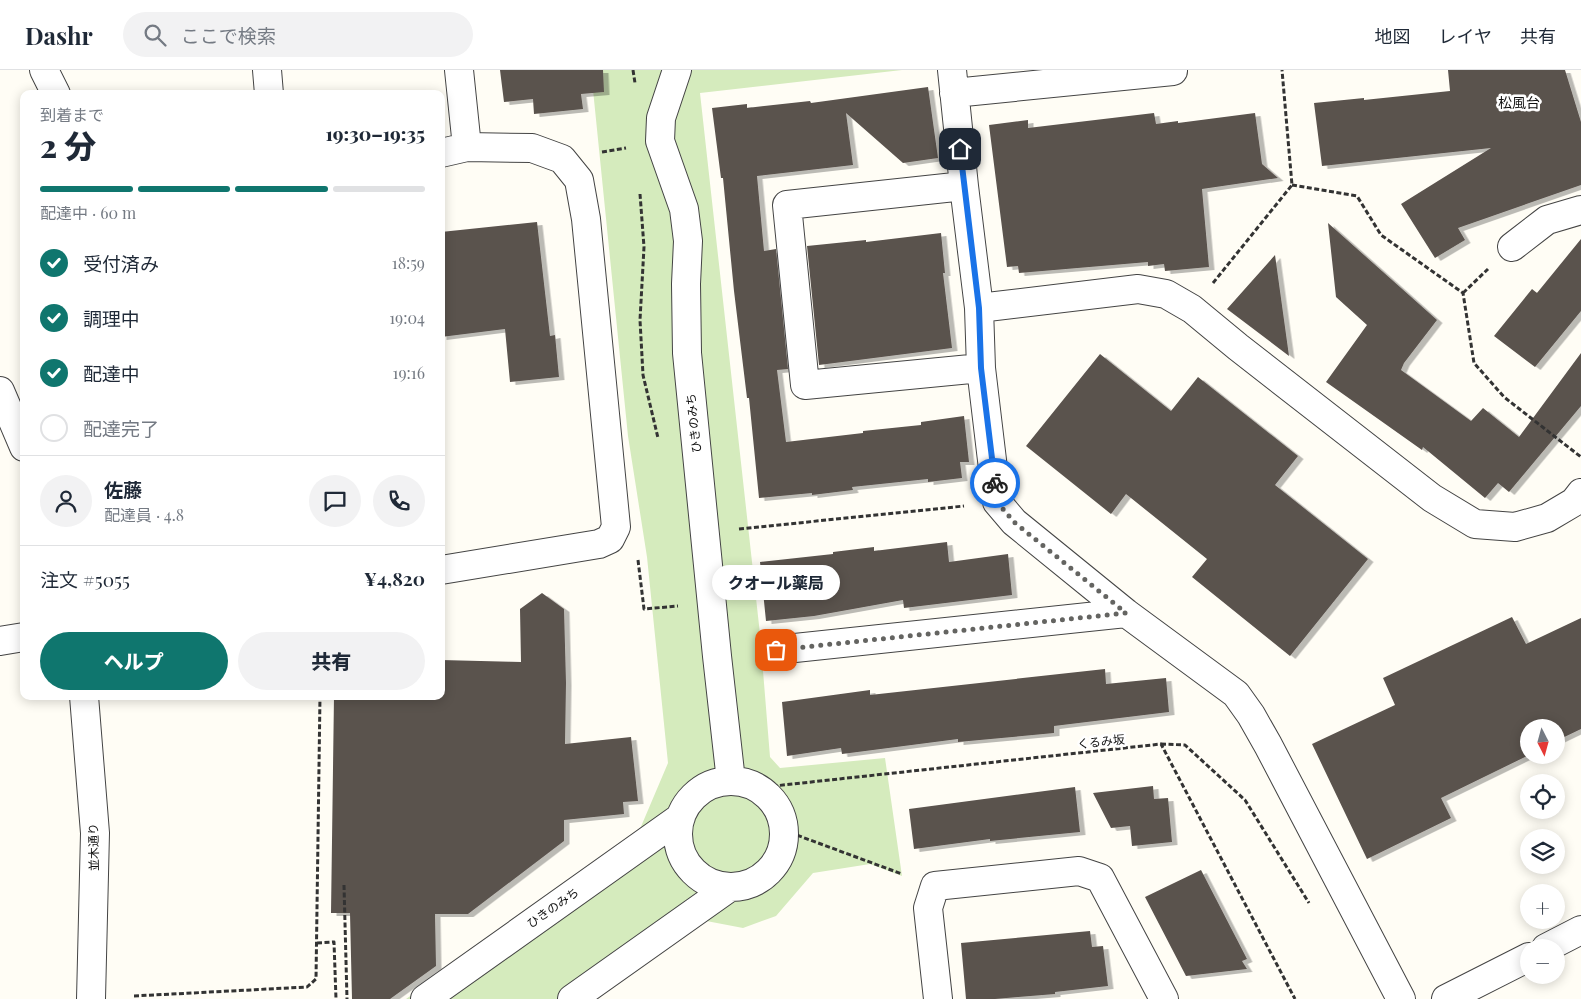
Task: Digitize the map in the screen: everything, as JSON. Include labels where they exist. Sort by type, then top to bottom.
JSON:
[{"type":"street","points":[[44,70],[54,90]]},
{"type":"street","points":[[266,70],[268,90]]},
{"type":"street","points":[[445,569],[599,544],[610,539],[616,527],[586,219],[579,180],[562,159],[532,148],[454,150],[459,70]]},
{"type":"street","name":"ひきのみち","points":[[677,70],[661,118],[660,142],[684,209],[688,241],[686,284],[687,353],[704,533],[744,785]]},
{"type":"street","points":[[1173,71],[953,81],[979,308],[981,368],[997,502],[1014,522],[1126,613],[1236,694],[1251,715],[1401,999]]},
{"type":"street","points":[[964,186],[788,205],[790,233],[805,385],[981,368]]},
{"type":"street","points":[[1512,247],[1547,220],[1581,210]]},
{"type":"street","points":[[979,308],[1138,289],[1166,294],[1192,309],[1246,354],[1432,498],[1475,524],[1514,527],[1547,518],[1574,502],[1581,493]]},
{"type":"street","points":[[0,391],[20,438]]},
{"type":"street","points":[[776,650],[1126,613]]},
{"type":"street","points":[[0,641],[20,638]]},
{"type":"street","name":"並木通り","points":[[84,700],[95,833],[91,999]]},
{"type":"street","points":[[713,784],[744,785],[764,793],[776,805],[782,820],[784,838],[780,854],[771,868],[759,880],[743,886],[730,887],[709,883],[694,873],[683,858],[678,841],[681,817],[685,806],[697,792],[713,784]]},
{"type":"street","name":"ひきのみち","points":[[425,999],[681,817]]},
{"type":"street","points":[[938,999],[928,908],[935,886],[1079,870],[1100,878],[1164,999]]},
{"type":"street","points":[[572,999],[730,887]]},
{"type":"street","points":[[1564,939],[1581,930]]},
{"type":"street","points":[[1446,999],[1520,961]]},
{"type":"path","points":[[1192,309],[1292,185],[1282,70]]},
{"type":"path","points":[[562,159],[660,142]]},
{"type":"path","points":[[1292,185],[1357,196],[1381,235],[1463,293],[1474,363],[1504,397],[1581,457]]},
{"type":"path","points":[[704,533],[997,502]]},
{"type":"path","points":[[616,527],[636,541],[644,609],[682,605]]},
{"type":"path","points":[[134,996],[307,987],[316,979],[320,700]]},
{"type":"path","points":[[1161,744],[1295,999]]},
{"type":"path","name":"くるみ坂","points":[[744,785],[1161,744],[1186,745],[1245,800],[1312,908]]},
{"type":"path","points":[[783,830],[935,886]]},
{"type":"path","points":[[344,885],[347,999]]},
{"type":"path","points":[[317,943],[334,942],[336,999]]},
{"type":"green space","points":[[591,70],[902,70],[700,93],[760,634],[770,757],[780,768],[885,758],[902,876],[870,864],[813,873],[776,916],[743,928],[696,919],[585,999],[406,999],[637,836],[668,763],[647,557],[628,436]]},
{"type":"building","points":[[500,70],[603,70],[604,92],[581,94],[583,109],[534,114],[533,99],[504,102]]},
{"type":"building","points":[[1448,70],[1565,70],[1581,122],[1581,185],[1458,228],[1465,240],[1435,258],[1401,204],[1491,148],[1322,166],[1314,103],[1450,91]]},
{"type":"building","points":[[928,87],[938,158],[903,163],[846,113],[853,165],[757,176],[764,251],[776,249],[788,369],[777,370],[786,442],[921,425],[921,422],[964,416],[969,462],[960,462],[962,478],[928,482],[928,479],[852,487],[853,490],[812,495],[812,493],[759,498],[749,398],[747,398],[734,291],[723,178],[721,178],[712,108],[747,104],[747,108],[810,101],[811,103]]},
{"type":"building","points":[[1154,113],[1156,124],[1255,113],[1262,164],[1278,178],[1202,189],[1209,267],[1165,271],[1164,264],[1148,266],[1148,262],[1019,273],[1018,266],[1007,267],[989,125],[1028,120],[1028,128]]},
{"type":"building","points":[[537,222],[550,336],[555,335],[559,377],[510,382],[505,329],[445,336],[445,232]]},
{"type":"building","points":[[1328,223],[1437,320],[1404,363],[1401,370],[1471,421],[1483,408],[1519,437],[1581,353],[1581,406],[1509,492],[1498,483],[1485,498],[1423,447],[1422,450],[1326,382],[1367,325],[1336,297]]},
{"type":"building","points":[[941,233],[945,273],[943,273],[952,348],[819,365],[807,246],[866,240],[866,242]]},
{"type":"building","points":[[1581,239],[1581,311],[1535,367],[1494,336],[1532,289],[1537,293]]},
{"type":"building","points":[[1275,255],[1289,356],[1227,309]]},
{"type":"building","points":[[1100,354],[1171,411],[1198,377],[1298,456],[1275,485],[1368,559],[1290,656],[1192,577],[1207,559],[1126,494],[1111,514],[1026,446]]},
{"type":"building","points":[[947,542],[949,562],[1008,554],[1012,595],[904,608],[903,600],[814,616],[766,621],[760,562],[833,554],[833,552],[874,547],[874,551]]},
{"type":"building","points":[[542,593],[564,609],[565,744],[631,737],[638,801],[623,802],[624,814],[564,820],[564,841],[468,914],[435,914],[436,966],[390,999],[352,999],[350,913],[331,913],[334,700],[445,700],[445,660],[521,662],[520,609]]},
{"type":"building","points":[[1512,617],[1526,644],[1581,618],[1581,729],[1565,737],[1565,719],[1520,719],[1520,759],[1441,798],[1451,818],[1367,859],[1312,744],[1395,705],[1383,678]]},
{"type":"building","points":[[1105,669],[1106,684],[1166,678],[1169,712],[1054,726],[1054,733],[958,742],[958,739],[842,754],[841,748],[787,756],[782,702],[870,690],[870,695]]},
{"type":"building","points":[[1153,786],[1154,799],[1168,798],[1172,842],[1132,846],[1130,826],[1111,828],[1093,793]]},
{"type":"building","points":[[1075,787],[1080,832],[990,841],[990,839],[914,849],[909,809]]},
{"type":"building","points":[[1201,870],[1247,959],[1242,961],[1247,969],[1186,976],[1145,897]]},
{"type":"building","points":[[1090,931],[1092,947],[1103,946],[1108,986],[1055,992],[1055,994],[995,999],[966,999],[961,943]]},
{"type":"way so far","points":[[776,650],[1126,613],[1014,522],[997,502],[995,483]]},
{"type":"place","name":"クオール薬局","points":[[776,650]]},
{"type":"district","name":"松風台","points":[[1519,103]]},
{"type":"route","points":[[960,149],[979,308],[981,368],[995,483]]}]
